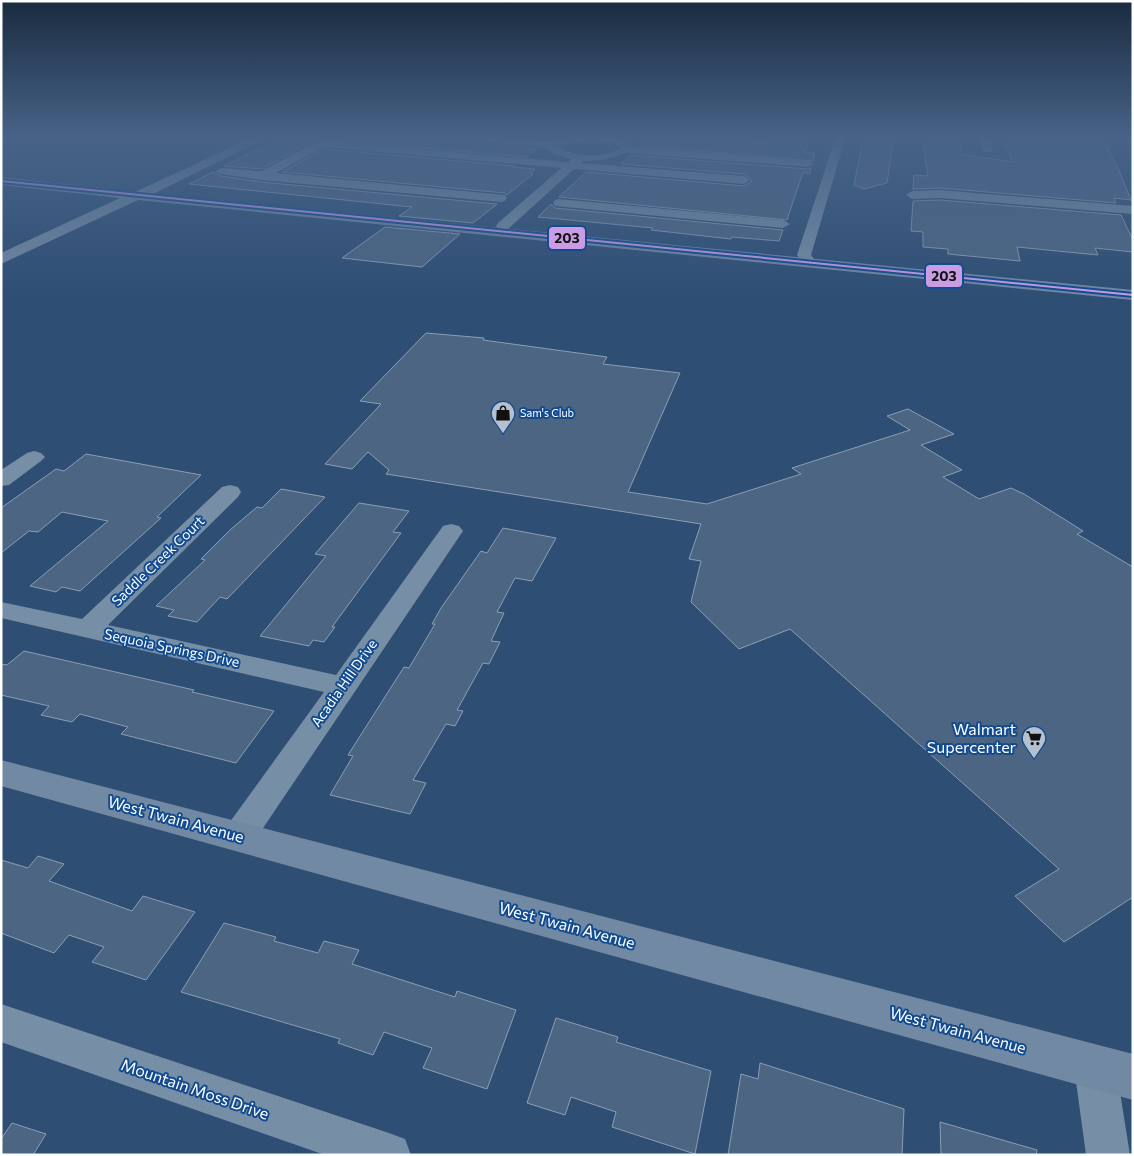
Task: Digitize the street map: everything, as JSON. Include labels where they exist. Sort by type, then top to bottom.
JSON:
[{"type":"main road","points":[[104,190],[372,220],[510,231],[597,235],[1133,295]]},
{"type":"main road","points":[[1,258],[151,190]]},
{"type":"main road","points":[[142,194],[807,259],[1133,286]]},
{"type":"main road","name":"West Twain Avenue","points":[[1,773],[1114,1072]]},
{"type":"street","points":[[419,190],[501,198]]},
{"type":"street","points":[[454,193],[458,190]]},
{"type":"street","points":[[498,229],[542,190]]},
{"type":"street","points":[[610,207],[624,190]]},
{"type":"street","points":[[725,218],[739,190]]},
{"type":"street","points":[[807,259],[826,190]]},
{"type":"street","points":[[912,195],[940,194],[1133,210]]},
{"type":"street","points":[[559,203],[783,224]]},
{"type":"street","points":[[1,480],[34,457]]},
{"type":"street","name":"Saddle Creek Court","points":[[86,630],[230,492]]},
{"type":"street","name":"Acadia Hill Drive","points":[[239,836],[451,531]]},
{"type":"street","name":"Sequoia Springs Drive","points":[[1,610],[342,686]]},
{"type":"street","name":"Mountain Moss Drive","points":[[1,1023],[389,1155]]},
{"type":"street","points":[[1108,1155],[1114,1072]]},
{"type":"building","points":[[247,190],[346,190],[497,204],[473,223],[399,216],[412,207]]},
{"type":"building","points":[[473,190],[513,190],[507,195],[505,193]]},
{"type":"building","points":[[567,190],[797,190],[787,220],[559,197]]},
{"type":"building","points":[[963,190],[1127,190],[1131,200],[1114,198],[1116,203]]},
{"type":"building","points":[[940,200],[1121,215],[1133,240],[1133,252],[1095,248],[1098,255],[1017,247],[1020,261],[948,254],[948,249],[923,247],[923,232],[911,231],[913,201]]},
{"type":"building","points":[[551,204],[555,208],[783,230],[779,241],[732,237],[731,239],[651,230],[653,228],[538,217]]},
{"type":"building","points":[[385,227],[460,234],[422,267],[342,258]]},
{"type":"building","name":"Walmart Supercenter","points":[[426,333],[484,338],[483,340],[607,357],[603,364],[680,373],[628,492],[707,504],[801,474],[792,468],[910,430],[887,416],[908,409],[954,434],[921,445],[962,470],[943,477],[979,499],[1011,488],[1024,494],[1083,531],[1077,534],[1133,567],[1133,897],[1064,942],[1015,896],[1059,869],[790,629],[739,649],[691,602],[701,561],[689,559],[701,524],[386,474],[389,470],[368,452],[352,469],[325,464],[381,404],[360,401]]},
{"type":"building","points":[[86,454],[201,475],[157,517],[161,518],[80,591],[62,587],[56,592],[30,586],[108,521],[62,512],[38,532],[29,531],[1,553],[1,508],[56,469],[64,471]]},
{"type":"building","points":[[281,489],[325,497],[227,599],[220,597],[197,622],[168,616],[174,610],[156,606],[205,560],[201,559],[230,530],[257,507],[262,508]]},
{"type":"building","points":[[359,503],[409,511],[393,532],[401,533],[332,627],[335,627],[324,642],[313,640],[309,646],[260,636],[326,556],[315,554]]},
{"type":"building","points":[[503,528],[556,538],[532,581],[515,578],[497,612],[504,613],[491,641],[500,642],[489,664],[483,663],[457,710],[463,711],[455,726],[446,724],[413,780],[426,783],[410,814],[330,795],[353,756],[348,755],[404,667],[409,668],[435,624],[432,624],[441,608],[481,551],[487,553]]},
{"type":"building","points":[[24,651],[194,690],[192,692],[274,711],[236,763],[121,734],[128,727],[80,714],[72,722],[41,715],[49,706],[1,695],[1,664],[7,665]]},
{"type":"building","points":[[38,856],[64,864],[49,881],[132,911],[143,896],[195,912],[146,980],[92,962],[104,947],[69,935],[54,953],[1,933],[1,860],[28,868]]},
{"type":"building","points":[[224,923],[276,937],[274,941],[318,953],[324,941],[359,950],[352,964],[455,997],[457,991],[516,1010],[487,1089],[423,1068],[432,1048],[384,1032],[373,1055],[338,1043],[340,1039],[181,992]]},
{"type":"building","points":[[556,1018],[618,1037],[616,1042],[711,1071],[695,1154],[612,1127],[616,1112],[571,1097],[565,1115],[527,1103]]},
{"type":"building","points":[[760,1063],[904,1109],[902,1155],[728,1155],[741,1074],[758,1079]]},
{"type":"building","points":[[940,1122],[1037,1150],[1036,1155],[941,1155]]},
{"type":"building","points":[[12,1123],[46,1134],[33,1155],[1,1155],[1,1139]]},
{"type":"transit line","name":"203","points":[[90,190],[1133,295]]},
{"type":"place","name":"Sam's Club","points":[[503,434]]},
{"type":"place","name":"Walmart Supercenter","points":[[1034,759]]}]
